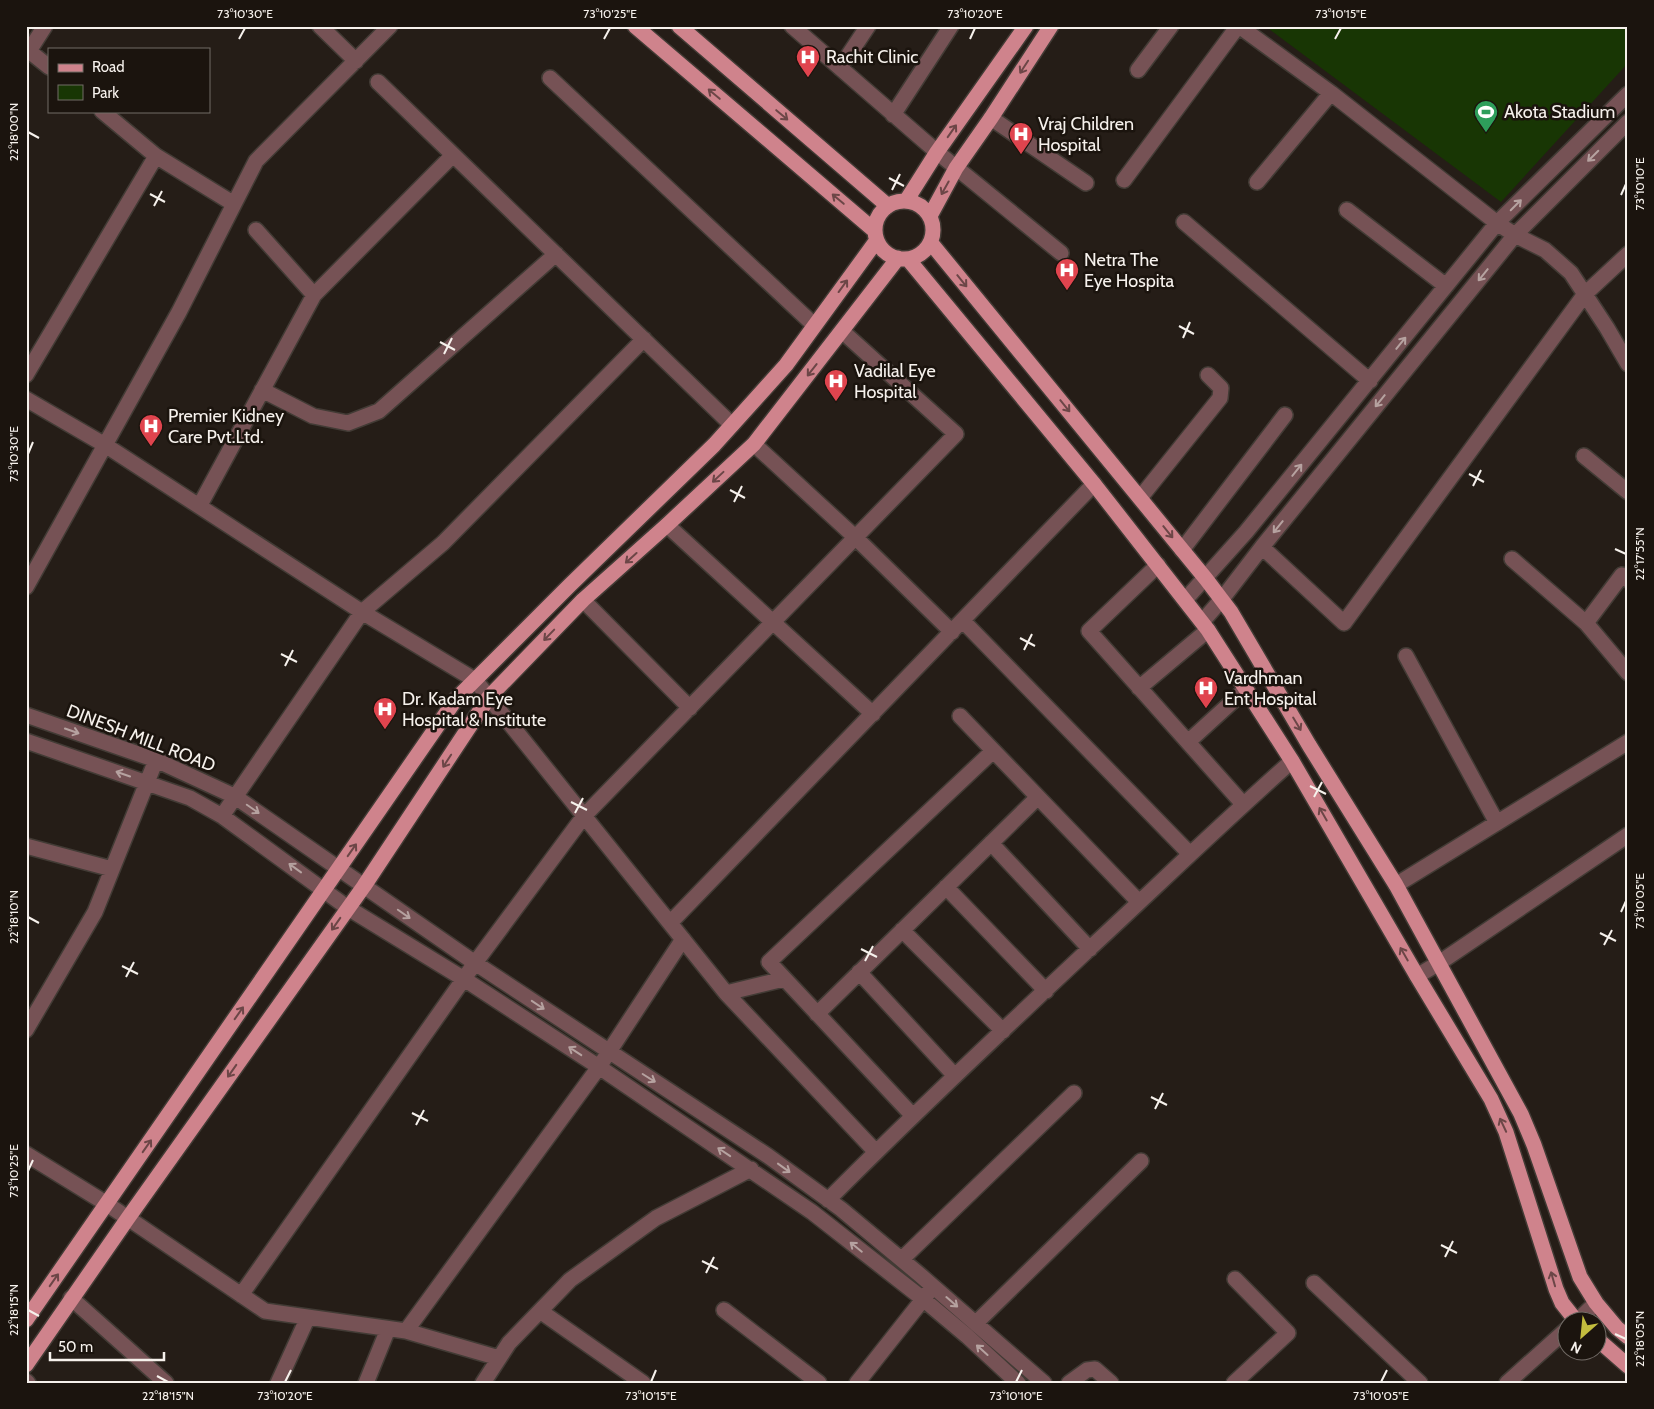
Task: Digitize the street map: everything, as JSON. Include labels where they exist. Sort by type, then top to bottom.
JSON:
[{"type":"main road","points":[[26,1320],[456,699],[562,592],[714,445],[786,365],[876,235],[877,221],[881,212],[897,202],[916,203],[924,208],[933,224],[931,243],[917,256],[903,259],[889,255],[882,248],[876,235],[635,26]]},
{"type":"main road","points":[[679,26],[888,206]]},
{"type":"main road","points":[[906,201],[937,152],[1026,26]]},
{"type":"main road","points":[[930,216],[956,168],[1051,26]]},
{"type":"main road","points":[[931,243],[1222,600],[1396,885],[1439,963],[1520,1114],[1534,1145],[1580,1277],[1596,1303],[1617,1328],[1628,1337]]},
{"type":"main road","points":[[26,1366],[71,1298],[364,886],[489,697],[583,600],[754,444],[842,331],[903,259]]},
{"type":"main road","points":[[903,259],[1094,484],[1158,565],[1205,626],[1292,761],[1491,1099],[1503,1124],[1515,1158],[1556,1289],[1569,1312]]},
{"type":"main road","points":[[1606,1347],[1628,1366]]},
{"type":"street","points":[[45,26],[28,50],[48,66]]},
{"type":"street","points":[[26,587],[179,312],[256,161],[390,26]]},
{"type":"street","points":[[840,68],[868,26]]},
{"type":"street","points":[[894,115],[951,26]]},
{"type":"street","points":[[1138,70],[1170,26]]},
{"type":"street","points":[[1124,180],[1238,26],[1331,93],[1497,223],[1515,236],[1545,250],[1571,273],[1628,364]]},
{"type":"street","points":[[322,27],[356,61]]},
{"type":"street","points":[[798,28],[840,68],[937,152],[1061,253]]},
{"type":"street","points":[[550,78],[814,325]]},
{"type":"street","points":[[378,82],[732,424]]},
{"type":"street","points":[[1258,182],[1331,93]]},
{"type":"street","points":[[1185,600],[1206,579],[1370,381],[1497,223],[1628,94]]},
{"type":"street","points":[[103,112],[156,156],[234,204]]},
{"type":"street","points":[[991,118],[1086,184]]},
{"type":"street","points":[[1139,688],[1205,626],[1262,547],[1515,236],[1628,122]]},
{"type":"street","points":[[200,506],[314,295],[453,155]]},
{"type":"street","points":[[26,375],[156,156]]},
{"type":"street","points":[[1346,210],[1446,286]]},
{"type":"street","points":[[1184,222],[1370,381]]},
{"type":"street","points":[[256,230],[314,295]]},
{"type":"street","points":[[262,390],[313,416],[348,423],[379,411],[556,254]]},
{"type":"street","points":[[1262,547],[1344,623],[1585,294],[1628,254]]},
{"type":"street","points":[[241,1294],[475,963],[584,816],[956,434],[842,331]]},
{"type":"street","points":[[222,816],[362,612],[443,543],[644,339]]},
{"type":"street","points":[[1140,498],[1220,398],[1221,388],[1208,375]]},
{"type":"street","points":[[26,399],[105,445],[362,612],[475,680],[726,993],[876,1152]]},
{"type":"street","points":[[1182,550],[1285,415]]},
{"type":"street","points":[[754,444],[856,538],[958,627],[1190,854]]},
{"type":"street","points":[[1584,456],[1628,492]]},
{"type":"street","points":[[670,923],[958,627],[1094,484]]},
{"type":"street","points":[[667,525],[873,714]]},
{"type":"street","points":[[1512,559],[1586,624],[1628,673]]},
{"type":"street","points":[[1158,565],[1088,632],[1243,804]]},
{"type":"street","points":[[1586,624],[1626,574]]},
{"type":"street","points":[[583,600],[690,708]]},
{"type":"street","points":[[1406,656],[1497,823]]},
{"type":"street","points":[[1188,742],[1246,689]]},
{"type":"street","name":"DINESH MILL ROAD","points":[[26,715],[156,760],[234,796],[475,963],[768,1156],[828,1200],[902,1259],[1044,1383]]},
{"type":"street","points":[[960,716],[1139,902]]},
{"type":"street","points":[[26,741],[190,798],[222,816],[348,908],[464,979],[599,1067],[812,1212],[923,1299],[967,1336],[1017,1383],[1029,1369]]},
{"type":"street","points":[[1396,885],[1628,742]]},
{"type":"street","points":[[913,1116],[769,962],[993,750]]},
{"type":"street","points":[[26,1030],[95,912],[156,760]]},
{"type":"street","points":[[828,1200],[955,1076],[1243,804],[1292,761]]},
{"type":"street","points":[[817,1014],[1038,797]]},
{"type":"street","points":[[1417,976],[1628,835]]},
{"type":"street","points":[[991,843],[1090,950]]},
{"type":"street","points":[[26,846],[112,869]]},
{"type":"street","points":[[946,887],[1046,991]]},
{"type":"street","points":[[902,930],[1003,1031]]},
{"type":"street","points":[[406,1332],[599,1067],[683,939]]},
{"type":"street","points":[[859,972],[955,1076]]},
{"type":"street","points":[[726,993],[784,978]]},
{"type":"street","points":[[902,1259],[1074,1094]]},
{"type":"street","points":[[26,1154],[107,1204],[265,1311],[406,1332],[499,1358]]},
{"type":"street","points":[[976,1323],[1141,1161]]},
{"type":"street","points":[[483,1383],[509,1343],[570,1280],[656,1218],[751,1169]]},
{"type":"street","points":[[1234,1383],[1288,1333],[1235,1279]]},
{"type":"street","points":[[1314,1284],[1420,1383]]},
{"type":"street","points":[[857,1383],[934,1286]]},
{"type":"street","points":[[71,1298],[166,1383]]},
{"type":"street","points":[[1586,1312],[1596,1303]]},
{"type":"street","points":[[540,1310],[642,1383]]},
{"type":"street","points":[[724,1310],[819,1383]]},
{"type":"street","points":[[278,1383],[308,1317]]},
{"type":"street","points":[[366,1383],[388,1329]]},
{"type":"street","points":[[1507,1383],[1556,1339]]},
{"type":"street","points":[[1069,1383],[1086,1370],[1095,1369],[1111,1383]]},
{"type":"green space","name":"Akota Stadium","points":[[1265,26],[1628,26],[1628,63],[1501,202]]},
{"type":"place","name":"Rachit Clinic","points":[[808,78]]},
{"type":"place","name":"Akota Stadium","points":[[1486,133]]},
{"type":"place","name":"Vraj Children Hospital","points":[[1021,155]]},
{"type":"place","name":"Netra The Eye Hospita","points":[[1067,291]]},
{"type":"place","name":"Vadilal Eye Hospital","points":[[836,402]]},
{"type":"place","name":"Premier Kidney Care Pvt.Ltd.","points":[[151,447]]},
{"type":"place","name":"Vardhman Ent Hospital","points":[[1206,709]]},
{"type":"place","name":"Dr. Kadam Eye Hospital & Institute","points":[[385,730]]}]
